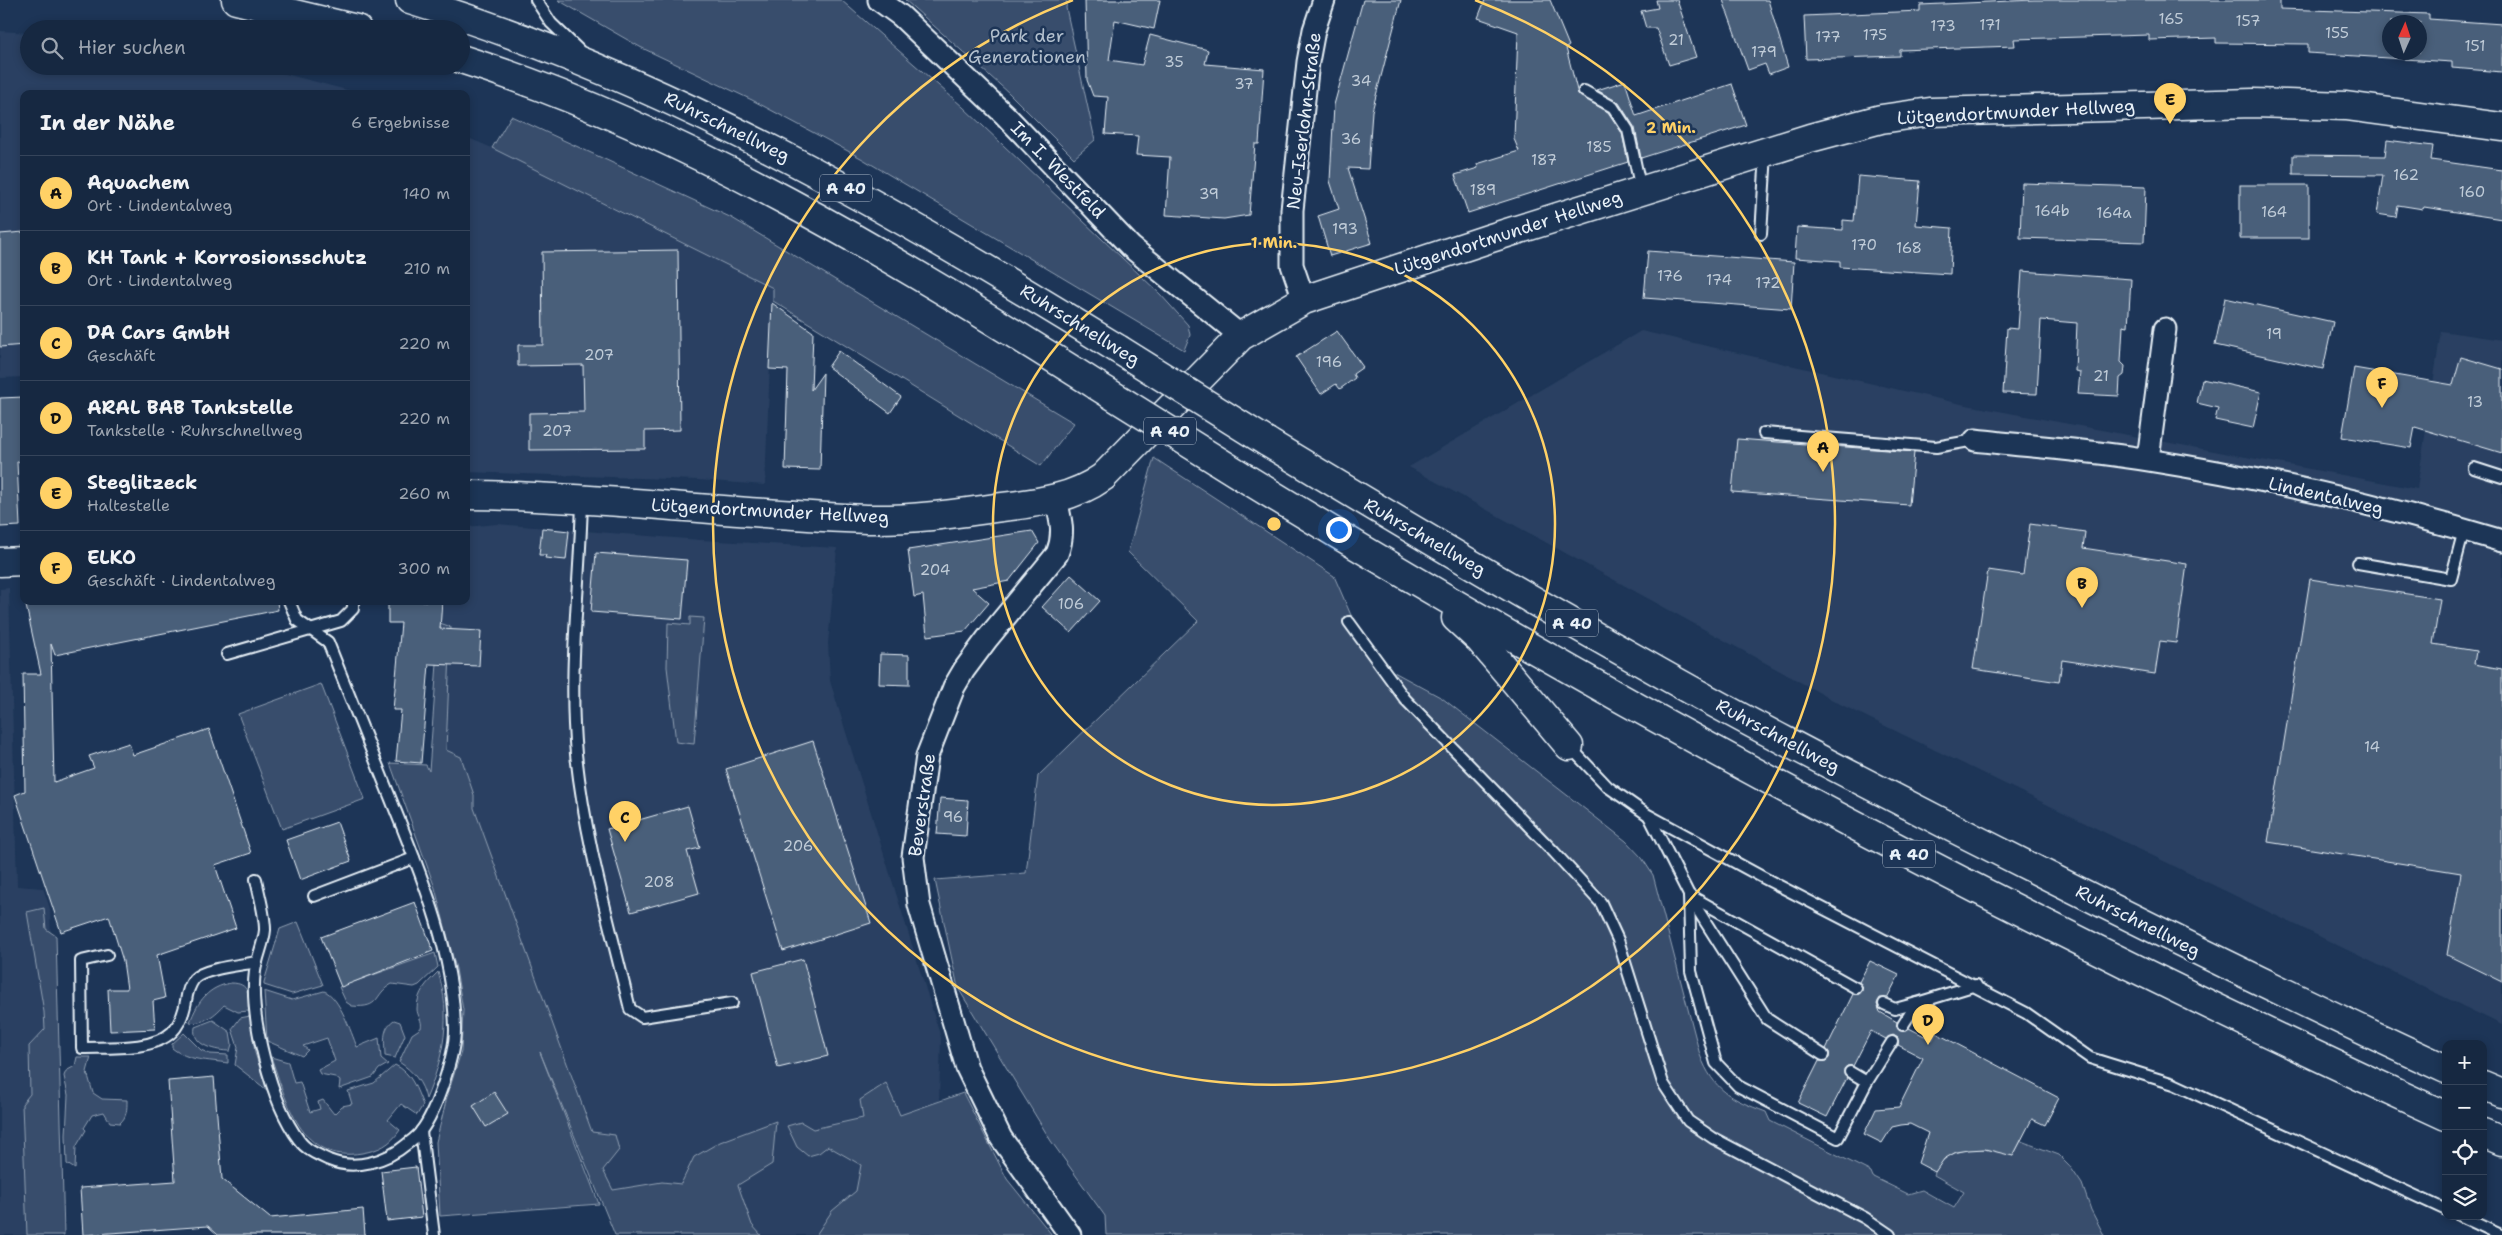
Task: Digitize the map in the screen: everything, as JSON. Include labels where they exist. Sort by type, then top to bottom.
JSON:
[{"type":"main road","points":[[236,0],[319,20]]},
{"type":"main road","name":"Ruhrschnellweg","points":[[410,0],[526,38],[625,78],[756,140],[867,199],[1013,284],[1267,442],[1413,530],[1645,665],[2109,908],[2442,1067]]},
{"type":"main road","name":"A 40","points":[[470,63],[590,107],[743,180],[909,271],[1387,566],[1645,713],[1896,848],[2189,995],[2442,1114]]},
{"type":"main road","name":"Lütgendortmunder Hellweg","points":[[470,496],[526,496],[868,519],[934,516],[1056,500],[1078,492],[1103,478],[1241,336],[1304,300],[1641,191],[1881,119],[1951,111],[2253,103],[2346,106],[2502,127]]},
{"type":"main road","points":[[0,562],[20,560]]},
{"type":"main road","points":[[1387,566],[1446,608],[1480,640],[1569,746]]},
{"type":"main road","points":[[2487,1087],[2502,1093]]},
{"type":"main road","points":[[2487,1135],[2502,1141]]},
{"type":"street","name":"Im I. Westfeld","points":[[878,0],[900,16],[1005,115],[1131,247],[1241,336]]},
{"type":"street","name":"Neu-Iserlohn-Straße","points":[[1304,300],[1292,265],[1292,210],[1308,62],[1314,30],[1324,0]]},
{"type":"street","points":[[2148,460],[2165,329]]},
{"type":"street","name":"Lindentalweg","points":[[1975,440],[2148,460],[2307,490],[2502,541]]},
{"type":"street","name":"Beverstraße","points":[[1056,500],[1062,531],[1062,541],[1057,554],[964,670],[947,705],[927,756],[913,856],[919,905],[967,1068],[1001,1138],[1070,1235]]},
{"type":"lane","points":[[536,0],[563,37],[581,52],[625,78]]},
{"type":"lane","points":[[1584,91],[1613,107],[1628,130],[1641,191]]},
{"type":"lane","points":[[1761,234],[1766,152]]},
{"type":"lane","points":[[1764,433],[1936,447],[1975,440]]},
{"type":"lane","points":[[2474,468],[2502,477]]},
{"type":"lane","points":[[582,500],[573,659],[576,753],[587,824],[630,1009],[642,1017],[732,1003]]},
{"type":"lane","points":[[2358,563],[2451,579],[2464,530]]},
{"type":"lane","points":[[256,879],[265,929],[255,971],[256,1005],[265,1065],[285,1117],[300,1142],[314,1154],[338,1164],[360,1164],[384,1159],[405,1146],[421,1131],[442,1088],[455,1027],[454,1001],[442,942],[414,858],[328,642],[297,620],[291,605]]},
{"type":"lane","points":[[227,654],[341,620],[353,609],[353,605]]},
{"type":"lane","points":[[1349,622],[1404,699],[1554,852],[1601,903],[1618,940],[1663,1084],[1688,1121],[1713,1138],[1865,1218],[1890,1235]]},
{"type":"lane","points":[[1569,746],[1608,787],[1648,815],[1764,878],[1976,985],[2043,1023],[2090,1058],[2174,1084],[2442,1208]]},
{"type":"lane","points":[[1648,815],[1689,895],[1766,1019],[1822,1055]]},
{"type":"lane","points":[[314,896],[414,858]]},
{"type":"lane","points":[[1689,895],[1856,988]]},
{"type":"lane","points":[[1689,895],[1691,971],[1716,1063],[1738,1086],[1838,1138],[1867,1082],[1892,1042]]},
{"type":"lane","points":[[106,955],[81,961],[82,1048],[123,1047],[159,1040],[172,1033],[180,1021],[188,990],[195,978],[220,968],[257,962]]},
{"type":"lane","points":[[1884,1004],[1895,1009],[1976,985]]},
{"type":"lane","points":[[1903,1025],[1917,1003]]},
{"type":"lane","points":[[1850,1072],[1867,1082]]},
{"type":"lane","points":[[421,1131],[434,1235]]},
{"type":"lane","points":[[2469,1220],[2501,1235]]},
{"type":"shaded area","points":[[0,31],[20,32],[20,75],[289,75],[347,90],[20,90],[20,377],[0,378]]},
{"type":"shaded area","points":[[470,139],[773,288],[765,485],[698,480],[470,472]]},
{"type":"shaded area","points":[[1641,331],[1961,404],[2417,489],[2441,331],[2502,340],[2502,1025],[1840,704],[1409,467]]},
{"type":"shaded area","points":[[497,524],[700,540],[837,548],[828,643],[830,681],[941,1038],[939,1101],[912,1110],[852,1235],[624,1235],[444,772],[440,623],[442,605],[470,605],[470,527]]},
{"type":"shaded area","points":[[9,588],[17,886],[43,888],[50,909],[59,1235],[0,1235],[0,589]]},
{"type":"green space","points":[[558,0],[841,0],[963,107],[1160,294],[1188,325],[1190,335],[1184,350],[861,158],[752,100],[640,47]]},
{"type":"green space","name":"Park der Generationen","points":[[905,0],[1067,0],[1066,8],[1095,140],[1074,158],[1009,93]]},
{"type":"green space","points":[[511,116],[732,218],[1074,423],[1041,466],[773,301],[773,288],[492,148]]},
{"type":"green space","points":[[1154,458],[1334,576],[1370,659],[1442,698],[1626,841],[1642,858],[1653,875],[1700,1055],[1711,1077],[1725,1092],[1743,1103],[1766,1112],[1770,1121],[1871,1172],[1873,1177],[1908,1194],[1922,1190],[1954,1208],[1964,1192],[1934,1175],[1939,1165],[1947,1157],[1957,1152],[1979,1149],[2013,1156],[2021,1141],[2059,1155],[2069,1165],[2082,1184],[2091,1210],[2104,1235],[1106,1235],[1105,1216],[1051,1141],[958,988],[935,880],[1026,873],[1038,776],[1198,621],[1128,552]]},
{"type":"green space","points":[[690,617],[704,618],[694,744],[676,742],[667,667],[668,623],[690,625]]},
{"type":"green space","points":[[440,623],[451,627],[446,750],[461,757],[474,795],[474,808],[592,1132],[615,1135],[619,1150],[603,1170],[613,1190],[662,1182],[681,1184],[694,1157],[720,1142],[776,1121],[772,1164],[738,1185],[752,1225],[761,1235],[615,1235],[540,1052],[599,1204],[440,1216],[436,1142],[461,1052],[463,1010],[456,969],[435,888],[390,763],[426,765],[429,771]]},
{"type":"green space","points":[[321,684],[365,799],[282,829],[238,714]]},
{"type":"green space","points":[[44,908],[46,929],[56,936],[64,1235],[27,1235],[22,1104],[30,1094],[29,1046],[45,1029],[44,1012],[27,912]]},
{"type":"green space","points":[[298,922],[323,985],[292,994],[264,985],[264,982],[280,929]]},
{"type":"green space","points":[[435,953],[438,967],[419,985],[414,987],[392,984],[373,1003],[368,1005],[352,1006],[346,1002],[339,987]]},
{"type":"green space","points":[[438,972],[445,1004],[444,1036],[437,1068],[426,1099],[417,1078],[399,1062],[412,1034],[421,1028],[417,1003],[421,993]]},
{"type":"green space","points":[[231,983],[242,985],[247,991],[249,1011],[238,1012],[224,1005],[213,1015],[200,1022],[190,1022],[200,1001],[205,996],[216,988]]},
{"type":"green space","points":[[264,991],[292,1000],[324,991],[335,1000],[348,1024],[357,1047],[379,1038],[381,1058],[388,1064],[379,1069],[373,1077],[339,1089],[340,1081],[335,1077],[320,1074],[318,1070],[335,1061],[327,1038],[303,1046],[308,1050],[302,1056],[267,1041]]},
{"type":"green space","points":[[250,1016],[255,1053],[267,1090],[235,1065],[238,1047],[232,1029],[240,1018]]},
{"type":"green space","points":[[213,1020],[230,1032],[232,1044],[230,1051],[206,1046],[197,1039],[195,1027]]},
{"type":"green space","points":[[394,1020],[400,1022],[405,1035],[395,1058],[385,1056],[384,1041],[385,1032]]},
{"type":"green space","points":[[184,1033],[201,1050],[210,1054],[228,1055],[228,1063],[191,1058],[172,1048],[172,1044]]},
{"type":"green space","points":[[77,1057],[91,1057],[87,1072],[93,1093],[102,1099],[127,1100],[127,1110],[120,1123],[110,1122],[104,1112],[92,1115],[76,1147],[75,1169],[67,1164],[68,1095],[64,1076],[66,1071],[75,1066]]},
{"type":"green space","points":[[271,1057],[288,1062],[294,1083],[300,1082],[310,1112],[320,1109],[318,1102],[323,1100],[334,1114],[342,1106],[352,1104],[348,1091],[374,1083],[395,1065],[406,1072],[416,1087],[423,1105],[417,1115],[401,1104],[388,1120],[400,1130],[392,1140],[379,1148],[362,1153],[341,1154],[324,1149],[310,1139],[299,1126],[290,1110]]},
{"type":"green space","points":[[886,1083],[900,1115],[963,1093],[1007,1179],[1052,1235],[816,1235],[832,1211],[856,1191],[861,1165],[828,1146],[819,1153],[808,1156],[797,1147],[787,1126],[801,1122],[813,1129],[863,1118],[860,1100]]},
{"type":"building","points":[[1085,0],[1160,0],[1154,29],[1115,20],[1109,60],[1142,65],[1150,35],[1208,50],[1205,64],[1264,69],[1259,144],[1255,144],[1249,215],[1224,219],[1166,215],[1170,157],[1136,155],[1138,136],[1105,134],[1108,97],[1093,96],[1087,80]]},
{"type":"building","points":[[1363,0],[1401,0],[1372,111],[1368,169],[1348,168],[1372,243],[1330,256],[1318,216],[1339,209],[1330,181],[1334,105]]},
{"type":"building","points":[[1485,0],[1550,0],[1569,46],[1566,48],[1578,94],[1608,112],[1622,133],[1628,162],[1468,213],[1455,175],[1478,168],[1477,164],[1519,151],[1514,139],[1518,32],[1478,18]]},
{"type":"building","points":[[1656,0],[1677,0],[1696,57],[1669,65],[1656,28],[1646,28],[1641,11],[1658,8]]},
{"type":"building","points":[[1723,0],[1768,0],[1788,67],[1769,74],[1765,64],[1748,70]]},
{"type":"building","points":[[2034,0],[2280,0],[2280,9],[2429,14],[2429,19],[2502,24],[2502,72],[2452,68],[2452,62],[2420,60],[2427,60],[2427,15],[2382,15],[2382,58],[2308,53],[2308,44],[2216,43],[2216,38],[2149,40],[2149,35],[2014,39],[2015,46],[1900,50],[1900,56],[1806,59],[1804,16],[1920,11],[1920,5]]},
{"type":"building","points":[[1625,81],[1636,116],[1732,84],[1746,125],[1641,158],[1635,128],[1619,103],[1597,90]]},
{"type":"building","points":[[2387,140],[2433,146],[2431,160],[2502,170],[2502,219],[2398,205],[2396,217],[2377,214],[2383,175],[2293,174],[2293,155],[2385,156]]},
{"type":"building","points":[[1858,176],[1920,181],[1916,225],[1952,228],[1950,274],[1840,267],[1840,261],[1795,258],[1797,227],[1843,230],[1843,220],[1854,221]]},
{"type":"building","points":[[2022,183],[2146,187],[2144,242],[2020,238]]},
{"type":"building","points":[[2240,185],[2309,185],[2309,238],[2240,238]]},
{"type":"building","points":[[20,232],[20,345],[0,347],[0,234]]},
{"type":"building","points":[[678,250],[680,430],[645,431],[645,449],[529,450],[529,413],[584,412],[583,365],[518,366],[518,345],[543,345],[542,252]]},
{"type":"building","points":[[1648,251],[1794,262],[1791,309],[1644,298]]},
{"type":"building","points":[[2022,271],[2131,279],[2128,327],[2123,326],[2121,362],[2125,366],[2124,375],[2120,378],[2119,396],[2078,394],[2080,372],[2075,371],[2077,323],[2041,320],[2037,394],[2003,393],[2007,328],[2018,329]]},
{"type":"building","points":[[2225,298],[2333,322],[2323,369],[2215,345]]},
{"type":"building","points":[[772,303],[813,332],[811,390],[823,373],[820,470],[785,469],[788,370],[769,369]]},
{"type":"building","points":[[1337,331],[1363,367],[1353,374],[1355,378],[1340,389],[1336,384],[1321,394],[1296,357]]},
{"type":"building","points":[[839,351],[901,397],[890,413],[828,367]]},
{"type":"building","points":[[2461,357],[2502,369],[2502,453],[2415,427],[2411,448],[2342,437],[2354,368],[2453,385]]},
{"type":"building","points":[[2202,379],[2261,392],[2253,428],[2215,420],[2218,408],[2197,403]]},
{"type":"building","points":[[20,397],[20,462],[17,462],[20,526],[0,527],[0,398]]},
{"type":"building","points":[[1737,439],[1914,452],[1909,505],[1732,492]]},
{"type":"building","points":[[2030,524],[2085,532],[2083,548],[2187,564],[2176,643],[2160,641],[2155,674],[2062,660],[2059,682],[1973,669],[1988,570],[2023,575]]},
{"type":"building","points":[[542,528],[569,531],[566,560],[545,558],[546,555],[539,555]]},
{"type":"building","points":[[1032,531],[1039,543],[1009,581],[972,588],[989,603],[965,631],[927,636],[923,595],[914,597],[908,550]]},
{"type":"building","points":[[596,553],[687,560],[682,619],[591,612]]},
{"type":"building","points":[[1071,575],[1100,601],[1071,633],[1042,607]]},
{"type":"building","points":[[2310,579],[2440,599],[2433,644],[2476,651],[2474,664],[2502,669],[2502,982],[2447,955],[2461,873],[2268,842]]},
{"type":"building","points":[[26,605],[277,605],[278,610],[55,655],[51,644],[54,782],[94,768],[89,756],[129,743],[133,755],[209,729],[251,853],[215,865],[236,928],[157,955],[165,998],[153,1001],[155,1029],[110,1031],[108,989],[127,989],[123,961],[109,916],[61,932],[15,795],[25,791],[23,674],[41,674]]},
{"type":"building","points":[[388,605],[442,605],[440,629],[481,631],[479,666],[429,664],[421,763],[396,761],[401,710],[393,710],[401,623],[388,623]]},
{"type":"building","points":[[880,654],[909,655],[909,685],[879,684]]},
{"type":"building","points":[[813,741],[871,923],[783,951],[726,769]]},
{"type":"building","points":[[940,798],[968,800],[966,836],[937,834]]},
{"type":"building","points":[[688,806],[700,848],[687,851],[699,893],[631,912],[607,829]]},
{"type":"building","points":[[337,822],[351,861],[300,880],[286,840]]},
{"type":"building","points":[[415,902],[433,951],[341,987],[321,937]]},
{"type":"building","points":[[803,959],[828,1056],[778,1068],[753,972]]},
{"type":"building","points":[[1870,961],[1899,975],[1887,998],[1880,998],[1877,1004],[1880,1012],[1897,1022],[1899,1030],[1906,1031],[1909,1028],[1932,1040],[1936,1033],[2059,1098],[2045,1125],[2032,1119],[2013,1156],[1985,1149],[1956,1152],[1944,1159],[1935,1172],[1918,1163],[1928,1133],[1910,1124],[1901,1125],[1892,1127],[1882,1143],[1864,1134],[1876,1109],[1899,1107],[1923,1058],[1898,1045],[1898,1038],[1893,1035],[1886,1039],[1871,1031],[1853,1066],[1847,1066],[1844,1069],[1847,1078],[1827,1117],[1798,1103],[1819,1061],[1826,1061],[1829,1058],[1829,1052],[1826,1049],[1853,994],[1859,994],[1862,991],[1859,982]]},
{"type":"building","points":[[214,1077],[222,1179],[270,1218],[363,1209],[365,1235],[218,1235],[208,1226],[83,1235],[80,1188],[175,1181],[168,1081]]},
{"type":"building","points":[[494,1092],[508,1114],[486,1127],[473,1106]]},
{"type":"building","points":[[416,1167],[422,1217],[387,1221],[381,1171]]},
{"type":"place","name":"Steglitzeck","points":[[2170,124]]},
{"type":"place","name":"ELKO","points":[[2382,408]]},
{"type":"place","name":"Aquachem","points":[[1823,472]]},
{"type":"place","name":"KH Tank + Korrosionsschutz","points":[[2082,608]]},
{"type":"place","name":"DA Cars GmbH","points":[[625,842]]},
{"type":"place","name":"ARAL BAB Tankstelle","points":[[1928,1045]]}]
